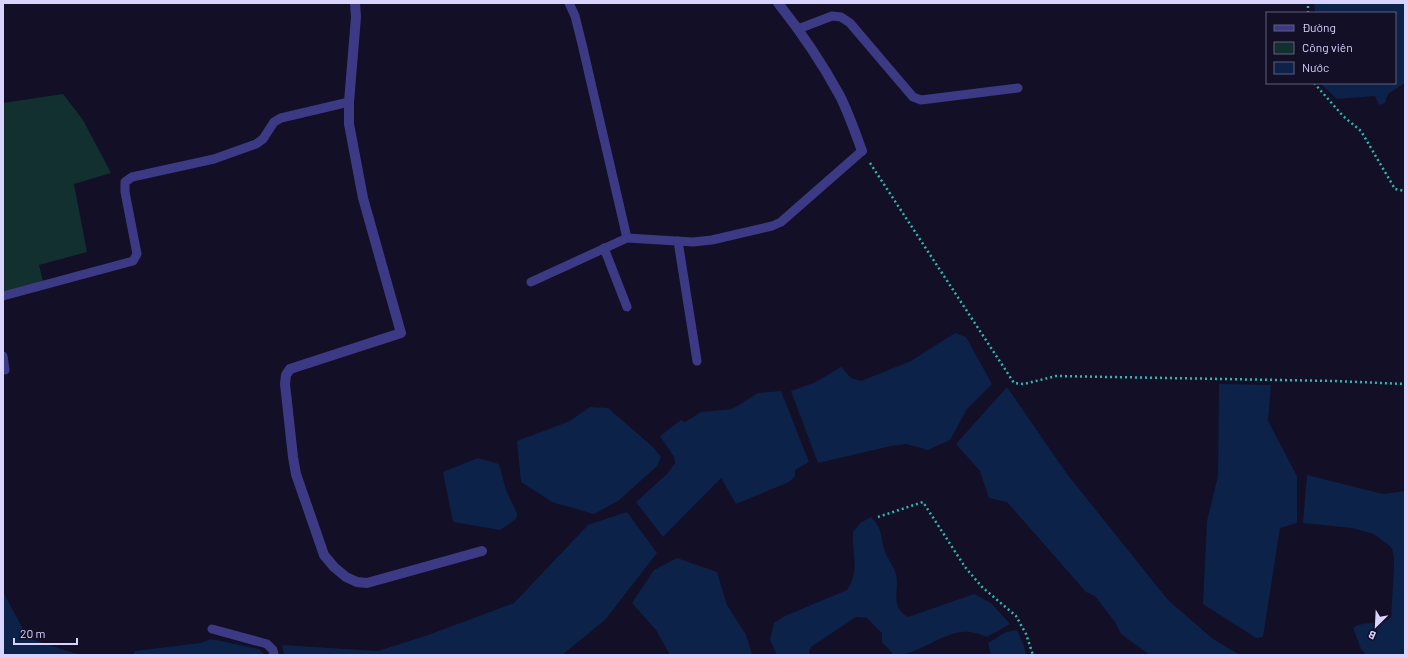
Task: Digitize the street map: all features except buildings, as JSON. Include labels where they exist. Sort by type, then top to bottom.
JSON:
[{"type":"street","points":[[355,3],[356,34],[349,102],[349,124],[363,198],[401,333],[290,369],[286,375],[285,384],[293,457],[300,489],[324,555],[334,567],[346,577],[357,582],[367,583],[482,551]]},
{"type":"street","points":[[778,3],[798,29],[839,96],[850,118],[862,151]]},
{"type":"lane","points":[[569,3],[575,16],[582,44],[627,238]]},
{"type":"lane","points":[[798,29],[832,16],[841,17],[850,23],[913,97],[921,100],[1018,88]]},
{"type":"lane","points":[[3,296],[133,261],[137,254],[124,192],[125,182],[132,177],[214,159],[256,144],[263,139],[274,122],[281,118],[349,102]]},
{"type":"lane","points":[[531,282],[627,238],[693,242],[712,240],[764,229],[781,222],[862,151]]},
{"type":"lane","points":[[678,241],[696,361]]},
{"type":"lane","points":[[604,248],[628,307]]},
{"type":"lane","points":[[3,356],[5,370]]},
{"type":"lane","points":[[212,629],[267,644],[273,650],[274,655]]},
{"type":"path","points":[[1315,84],[1343,116],[1361,131],[1395,189],[1405,191]]},
{"type":"path","points":[[862,151],[1014,383],[1024,384],[1056,376],[1327,380],[1405,384]]},
{"type":"path","points":[[878,517],[923,502],[965,568],[982,586],[1016,616],[1026,634],[1033,655]]},
{"type":"green space","points":[[63,94],[83,120],[111,173],[74,184],[87,252],[39,265],[45,289],[7,298],[3,301],[3,103]]},
{"type":"water","points":[[1314,3],[1405,3],[1405,83],[1388,94],[1385,103],[1379,105],[1375,96],[1337,99],[1321,84],[1396,84],[1396,12],[1315,12]]},
{"type":"water","points":[[955,333],[966,337],[992,384],[967,409],[950,440],[928,450],[906,444],[891,446],[818,463],[791,391],[816,382],[841,367],[851,378],[861,381],[911,361]]},
{"type":"water","points":[[1219,384],[1271,385],[1268,421],[1297,476],[1297,523],[1280,528],[1263,637],[1256,638],[1203,604],[1207,521],[1218,476]]},
{"type":"water","points":[[1007,387],[1067,474],[1168,600],[1213,639],[1240,655],[1150,655],[1121,634],[1115,622],[1095,596],[1086,592],[1007,502],[989,498],[980,471],[956,444]]},
{"type":"water","points":[[781,391],[809,462],[795,470],[795,476],[789,482],[736,504],[721,478],[663,537],[636,502],[668,473],[675,463],[674,457],[660,436],[681,420],[685,422],[701,412],[732,409],[758,393]]},
{"type":"water","points":[[590,407],[608,408],[654,448],[661,457],[657,466],[618,501],[594,514],[552,502],[521,482],[517,441],[570,421]]},
{"type":"water","points":[[478,458],[499,464],[506,490],[517,513],[516,519],[500,530],[453,522],[443,472]]},
{"type":"water","points":[[1307,475],[1383,494],[1405,491],[1405,655],[1366,655],[1361,649],[1353,628],[1363,624],[1383,622],[1391,617],[1394,568],[1392,548],[1374,534],[1352,528],[1303,523]]},
{"type":"water","points":[[627,512],[657,553],[605,620],[562,655],[284,655],[282,645],[378,651],[428,635],[514,603],[588,525]]},
{"type":"water","points":[[871,517],[880,530],[884,549],[896,574],[896,598],[902,613],[908,617],[974,594],[991,603],[1010,624],[987,637],[969,632],[963,632],[945,636],[912,652],[894,655],[882,642],[882,633],[867,618],[856,617],[811,647],[809,652],[810,655],[777,655],[770,640],[774,623],[785,616],[847,590],[851,583],[854,569],[853,532],[860,523]]},
{"type":"water","points":[[677,558],[717,572],[727,605],[746,635],[752,654],[751,655],[670,655],[656,630],[632,603],[654,570]]},
{"type":"water","points":[[3,592],[28,638],[84,655],[3,655]]},
{"type":"water","points":[[1017,630],[1026,655],[991,655],[988,643],[1006,632]]},
{"type":"water","points":[[211,639],[259,649],[265,655],[133,655],[135,651],[200,643]]}]
